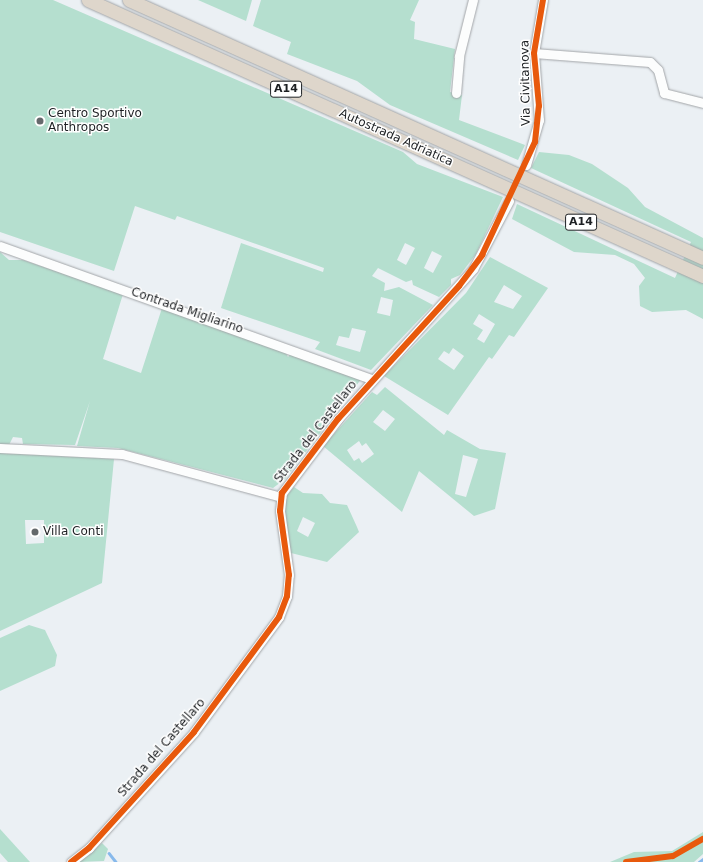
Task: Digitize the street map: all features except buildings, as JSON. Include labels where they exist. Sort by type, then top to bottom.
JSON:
[{"type":"highway","name":"Autostrada Adriatica","points":[[88,0],[703,276]]},
{"type":"highway","name":"Autostrada Adriatica","points":[[130,0],[703,258]]},
{"type":"street","points":[[456,93],[459,56],[473,0]]},
{"type":"street","name":"Via Civitanova","points":[[526,165],[539,120],[534,53],[543,0]]},
{"type":"street","name":"Via Civitanova","points":[[534,53],[650,62],[658,70],[664,93],[703,103]]},
{"type":"street","name":"Strada del Castellaro","points":[[71,862],[90,848],[194,732],[279,617],[287,596],[289,575],[281,498],[314,449],[372,379],[473,269],[509,201]]},
{"type":"street","name":"Contrada Migliarino","points":[[0,246],[372,379]]},
{"type":"street","points":[[0,448],[122,454],[281,498]]},
{"type":"green space","points":[[0,0],[53,0],[403,152],[417,164],[503,197],[476,254],[460,275],[451,279],[451,285],[439,297],[413,285],[412,280],[406,282],[378,268],[372,276],[385,283],[384,291],[399,287],[433,305],[371,370],[315,349],[320,342],[221,308],[241,243],[323,272],[324,268],[177,216],[175,220],[135,206],[114,271],[0,232]],"holes":[[[405,243],[415,248],[406,265],[397,260]],[[432,251],[442,256],[433,273],[424,268]],[[381,297],[393,300],[390,316],[377,313]],[[352,328],[366,331],[360,352],[336,345],[339,336],[349,338]]]},
{"type":"green space","points":[[198,0],[252,0],[246,21]]},
{"type":"green space","points":[[261,0],[419,0],[410,20],[415,22],[414,39],[455,49],[450,92],[462,95],[459,120],[525,145],[518,160],[390,105],[357,81],[287,54],[291,42],[253,26]]},
{"type":"green space","points":[[539,152],[569,155],[592,164],[628,188],[645,207],[703,238],[703,319],[686,310],[652,312],[640,306],[639,286],[645,278],[634,264],[615,255],[574,252],[512,219],[517,204],[675,278],[691,242],[531,168]]},
{"type":"green space","points":[[0,252],[9,260],[23,260],[123,294],[103,359],[141,373],[162,308],[285,351],[288,357],[291,353],[362,378],[285,479],[273,488],[118,448],[77,446],[90,401],[75,445],[23,444],[22,438],[13,437],[9,445],[0,444]]},
{"type":"green space","points":[[490,257],[548,288],[514,337],[509,335],[492,359],[489,357],[448,415],[384,376],[466,293]],"holes":[[[504,285],[522,296],[513,309],[494,302]],[[479,314],[495,324],[484,343],[477,339],[483,330],[473,324]],[[453,348],[464,356],[454,370],[438,359],[444,351],[449,354]]]},
{"type":"green space","points":[[385,387],[444,435],[447,430],[480,449],[506,453],[495,509],[474,516],[419,471],[402,512],[323,446],[372,392],[377,395]],"holes":[[[383,410],[395,419],[385,431],[373,422]],[[359,441],[362,446],[366,443],[374,454],[362,463],[359,458],[354,461],[347,450]],[[463,455],[478,459],[466,497],[455,494]]]},
{"type":"green space","points":[[0,453],[114,459],[102,583],[0,631]],"holes":[[[25,520],[44,520],[44,543],[26,544]]]},
{"type":"green space","points":[[294,487],[303,493],[322,494],[330,503],[347,505],[359,532],[327,562],[291,553],[284,511],[285,498]],"holes":[[[303,517],[315,523],[308,537],[297,531]]]},
{"type":"green space","points":[[29,625],[45,630],[57,655],[55,666],[0,691],[0,638]]},
{"type":"green space","points":[[0,829],[30,862],[8,862],[0,853]]},
{"type":"green space","points":[[703,832],[703,854],[694,862],[610,862],[634,852],[672,851]]},
{"type":"green space","points":[[102,843],[108,849],[104,861],[79,862]]},
{"type":"waterway","points":[[109,853],[116,862]]},
{"type":"waterway","points":[[699,862],[703,859]]},
{"type":"cycle path","points":[[71,862],[89,848],[194,732],[279,617],[287,596],[289,575],[280,511],[282,493],[338,419],[459,286],[482,255],[535,142],[539,106],[534,53],[543,0]]},
{"type":"cycle path","points":[[626,862],[673,856],[703,839]]},
{"type":"place","name":"Centro Sportivo Anthropos","points":[[40,121]]},
{"type":"place","name":"Villa Conti","points":[[35,532]]}]
